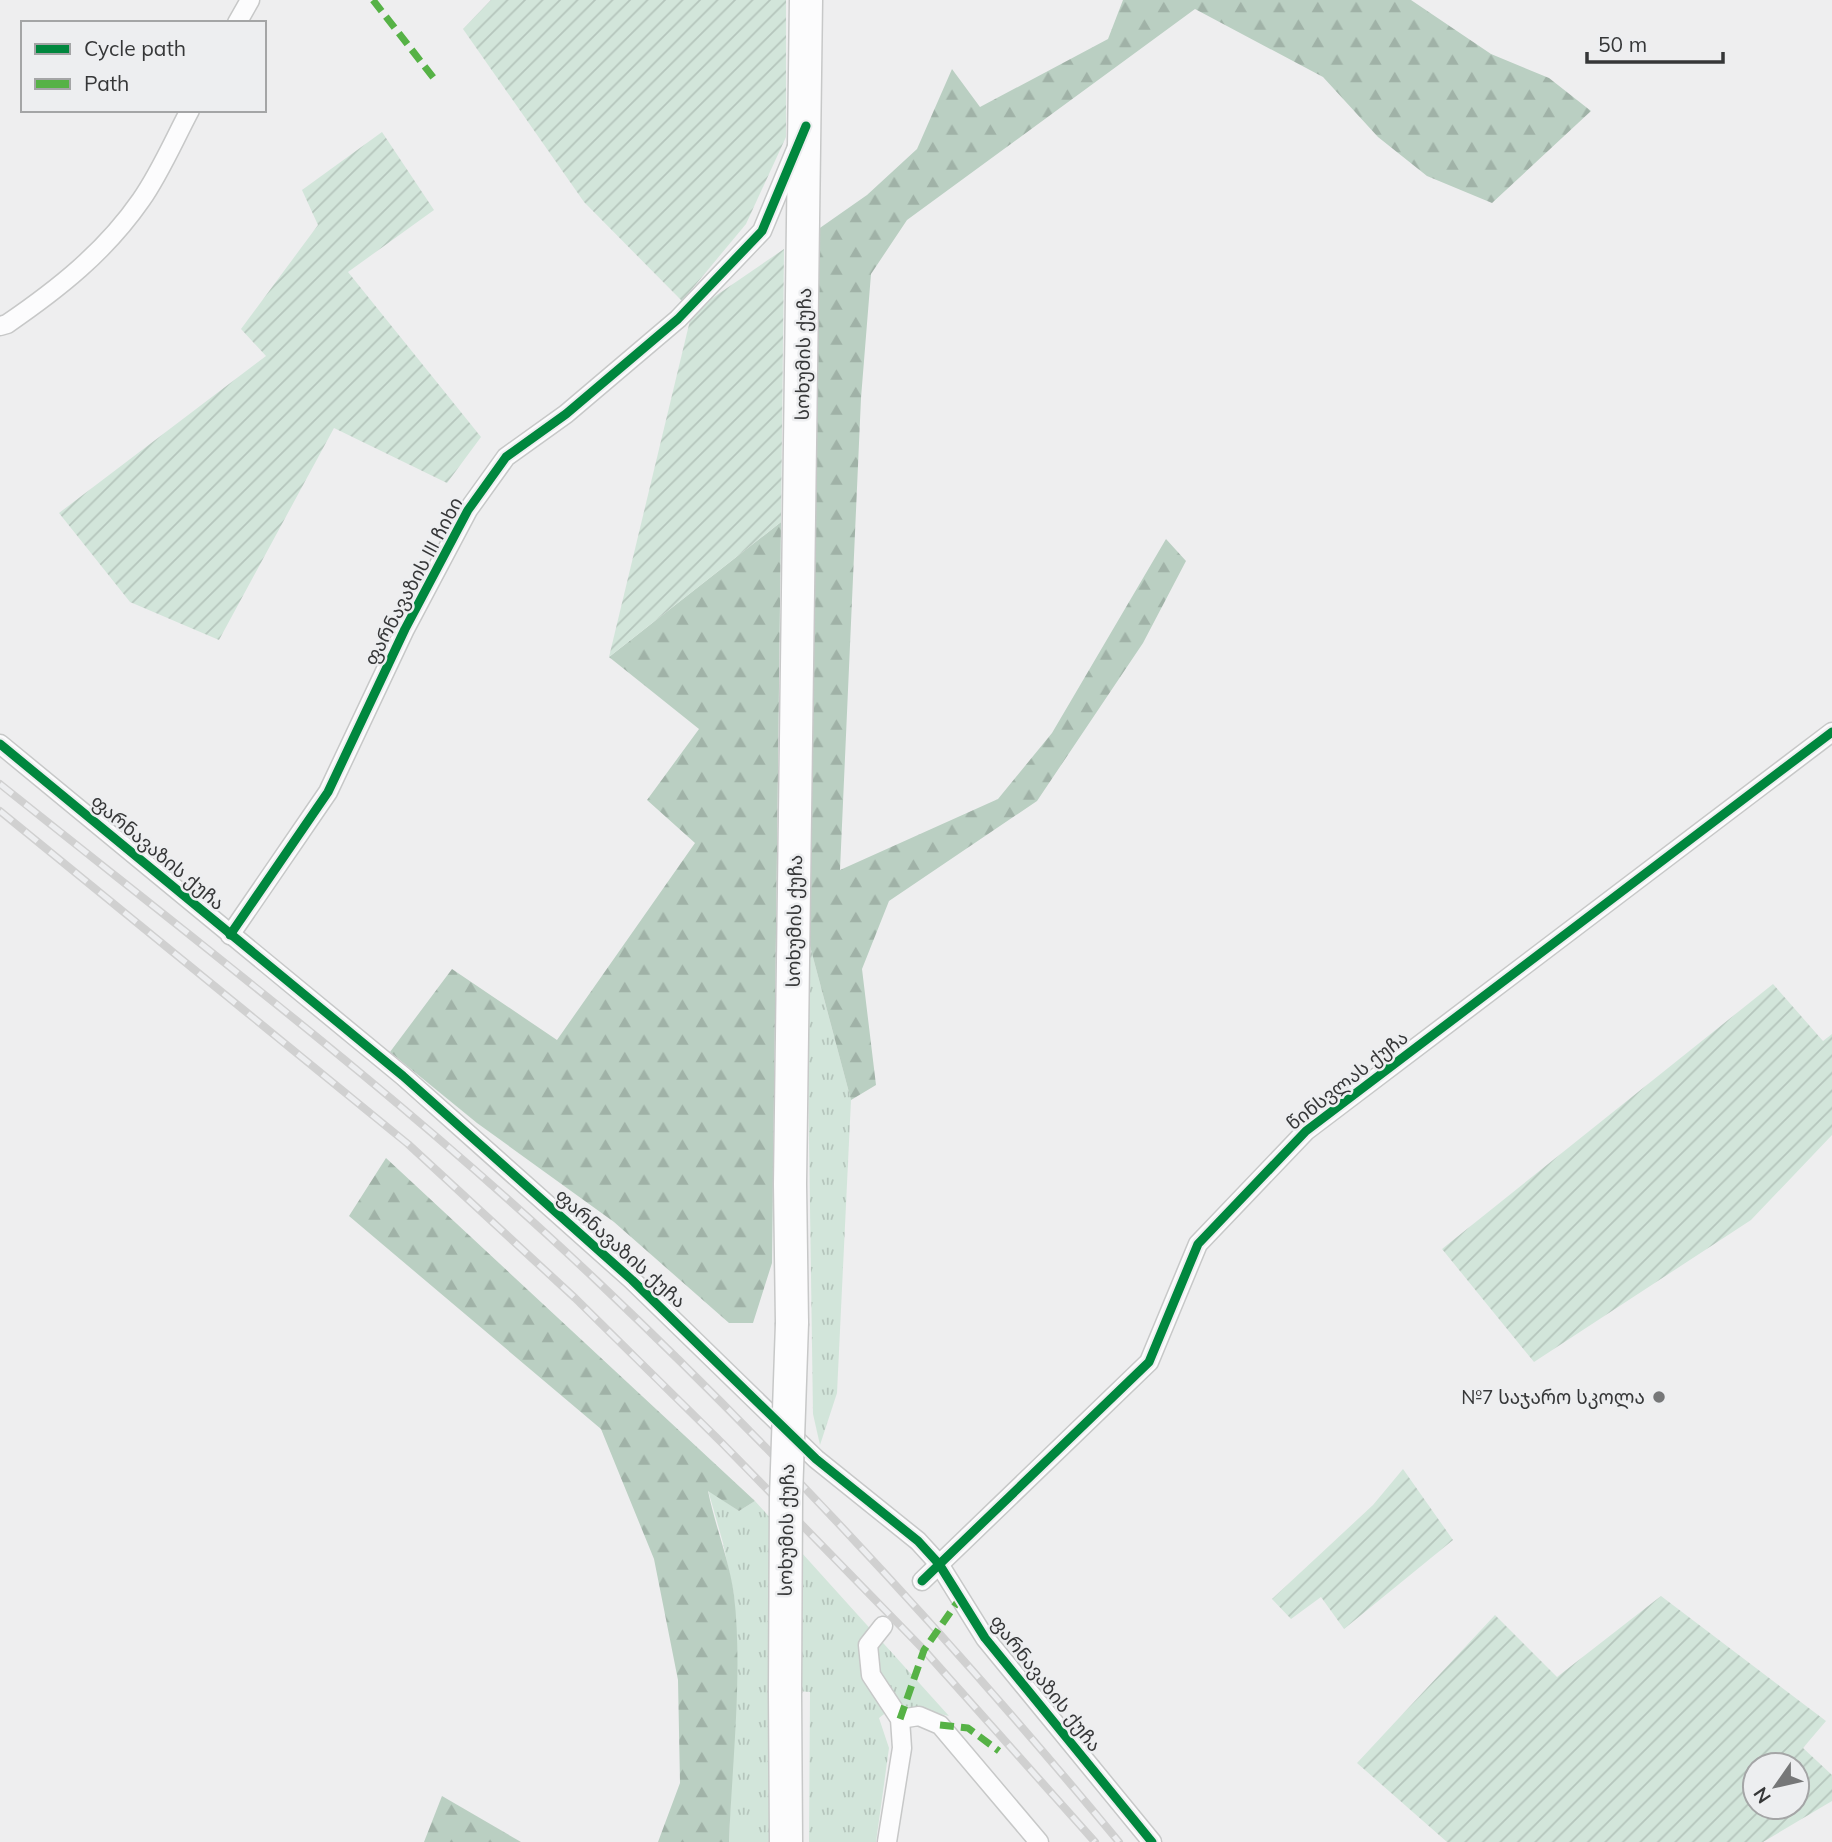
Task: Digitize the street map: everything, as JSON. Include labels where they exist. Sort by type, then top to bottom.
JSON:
[{"type":"highway","name":"სოხუმის ქუჩა","points":[[786,1842],[786,1497],[792,1323],[790,1184],[806,0]]},
{"type":"street","points":[[238,21],[250,0]]},
{"type":"street","points":[[0,326],[7,324],[60,287],[102,249],[141,200],[189,112]]},
{"type":"street","name":"ფარნავაზის III ჩიხი","points":[[230,935],[328,792],[405,629],[468,510],[506,457],[566,414],[678,318],[762,231],[806,125]]},
{"type":"street","name":"წინსვლას ქუჩა","points":[[922,1581],[1149,1362],[1198,1244],[1306,1131],[1832,732]]},
{"type":"street","name":"ფარნავაზის ქუჩა","points":[[0,744],[403,1076],[632,1280],[816,1459],[918,1541],[939,1564],[985,1638],[1152,1842]]},
{"type":"street","points":[[883,1626],[868,1645],[871,1675],[900,1719],[902,1748],[887,1842]]},
{"type":"street","points":[[900,1719],[919,1716],[940,1725],[1039,1842]]},
{"type":"green space","points":[[491,0],[786,0],[786,137],[746,224],[682,301],[584,202],[463,29]]},
{"type":"green space","points":[[1123,0],[1411,0],[1491,54],[1549,78],[1591,111],[1492,203],[1427,176],[1378,137],[1323,77],[1195,9],[907,220],[871,274],[861,398],[840,870],[998,799],[1052,733],[1166,539],[1186,561],[1143,643],[1037,801],[889,901],[862,969],[876,1085],[851,1100],[806,931],[817,230],[867,195],[917,149],[952,69],[980,107],[1108,39]]},
{"type":"green space","points":[[382,132],[434,210],[348,272],[481,437],[447,483],[334,428],[219,640],[130,602],[59,513],[266,356],[241,329],[318,225],[302,190]]},
{"type":"green space","points":[[784,249],[781,522],[609,657],[692,312]]},
{"type":"green space","points":[[781,522],[772,1263],[753,1323],[729,1323],[614,1222],[477,1123],[390,1052],[452,969],[557,1040],[695,843],[647,800],[699,729],[609,657]]},
{"type":"green space","points":[[806,931],[851,1100],[837,1393],[820,1445],[813,1414]]},
{"type":"green space","points":[[1773,984],[1823,1041],[1832,1034],[1832,1135],[1751,1220],[1534,1362],[1442,1249]]},
{"type":"green space","points":[[386,1158],[755,1501],[739,1511],[708,1491],[732,1582],[736,1625],[737,1686],[729,1842],[658,1842],[680,1783],[678,1680],[654,1559],[601,1429],[349,1216]]},
{"type":"green space","points":[[1403,1469],[1453,1540],[1344,1629],[1321,1597],[1291,1619],[1272,1599],[1373,1505]]},
{"type":"green space","points":[[708,1490],[739,1511],[755,1501],[949,1716],[897,1704],[879,1718],[889,1748],[876,1842],[809,1842],[810,1692],[773,1689],[775,1842],[729,1842],[736,1651],[734,1595]]},
{"type":"green space","points":[[1661,1596],[1826,1721],[1803,1748],[1806,1751],[1741,1751],[1741,1821],[1798,1821],[1763,1842],[1447,1842],[1357,1763],[1495,1615],[1557,1677]]},
{"type":"green space","points":[[1811,1755],[1832,1775],[1832,1801],[1811,1813]]},
{"type":"green space","points":[[442,1796],[521,1842],[424,1842]]},
{"type":"railway","points":[[0,784],[378,1087],[525,1214],[596,1280],[733,1414],[866,1553],[995,1696],[1119,1842]]},
{"type":"railway","points":[[0,811],[408,1144],[575,1298],[722,1443],[924,1650],[1095,1842]]},
{"type":"marked path","points":[[373,0],[436,81]]},
{"type":"marked path","points":[[900,1719],[924,1650],[961,1597]]},
{"type":"marked path","points":[[940,1725],[968,1728],[999,1751]]},
{"type":"cycle path","points":[[230,935],[328,792],[405,629],[468,510],[506,457],[566,414],[678,319],[762,231],[806,126]]},
{"type":"cycle path","points":[[922,1581],[1149,1362],[1198,1244],[1306,1131],[1832,732]]},
{"type":"cycle path","points":[[0,744],[403,1076],[632,1280],[816,1459],[918,1541],[939,1564],[985,1638],[1152,1842]]},
{"type":"place","name":"№7 საჯარო სკოლა","points":[[1659,1397]]}]
